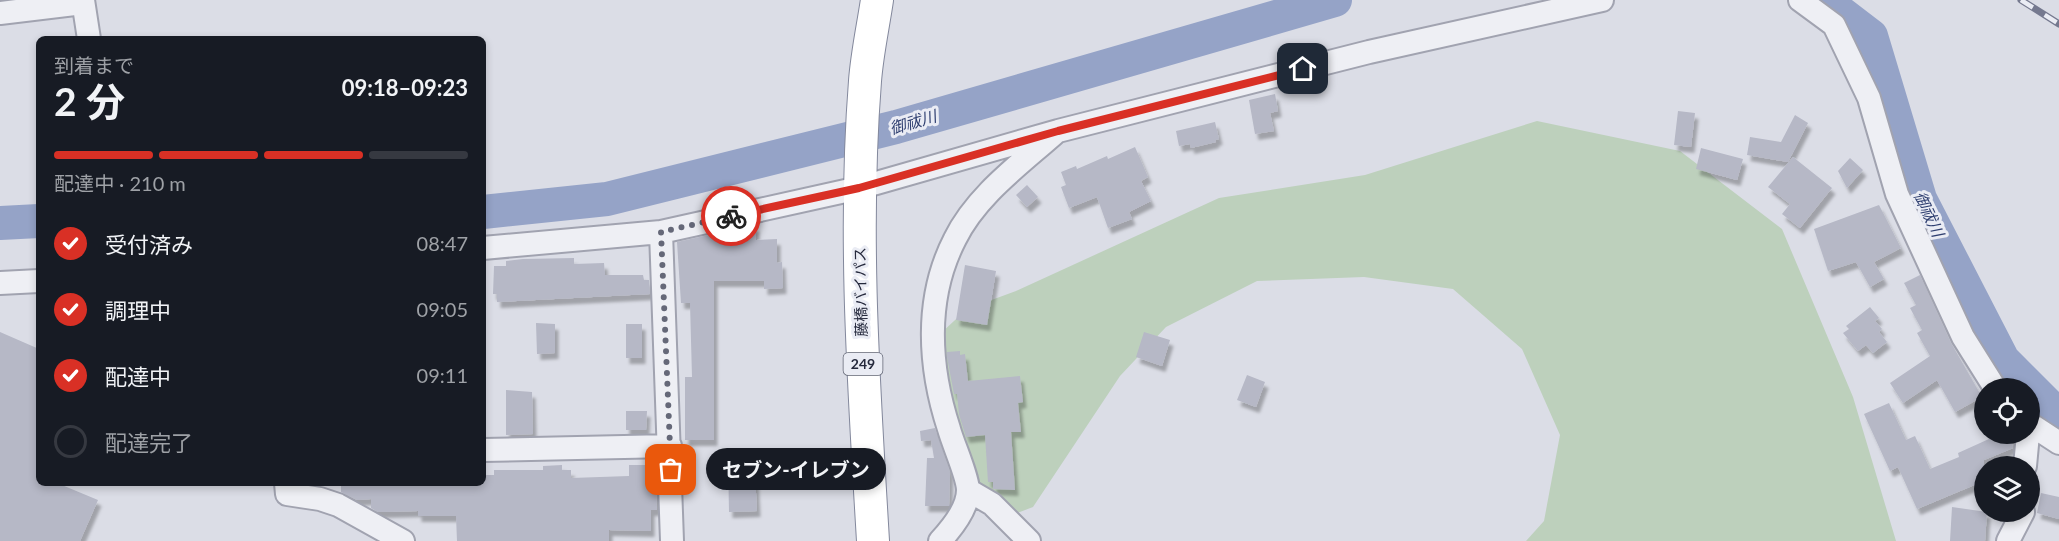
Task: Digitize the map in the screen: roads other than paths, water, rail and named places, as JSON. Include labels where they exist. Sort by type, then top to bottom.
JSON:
[{"type":"highway","name":"藤橋バイパス","points":[[873,541],[861,336],[859,180],[865,79],[877,0]]},
{"type":"street","points":[[486,248],[661,232],[1369,52],[1602,0]]},
{"type":"street","points":[[1800,0],[1834,25],[1869,98],[1897,194],[1963,337],[1989,378]]},
{"type":"street","points":[[0,13],[83,1],[89,36]]},
{"type":"street","points":[[940,541],[960,516],[968,490],[940,402],[932,363],[932,327],[941,279],[955,239],[981,200],[1058,131]]},
{"type":"street","points":[[661,232],[672,541]]},
{"type":"street","points":[[0,283],[36,281]]},
{"type":"street","points":[[2040,431],[2059,443]]},
{"type":"street","points":[[486,450],[670,446]]},
{"type":"street","points":[[286,486],[287,494],[321,499],[338,505],[403,541]]},
{"type":"street","points":[[968,490],[992,504],[1029,541]]},
{"type":"street","points":[[2008,541],[2018,522]]},
{"type":"waterway","name":"御祓川","points":[[486,212],[607,199],[896,127],[1335,0]]},
{"type":"waterway","name":"御祓川","points":[[1831,0],[1837,10],[1871,36],[1920,199],[2003,360],[2059,416]]},
{"type":"waterway","name":"御祓川","points":[[0,223],[36,221]]},
{"type":"railway","points":[[2021,0],[2059,24]]},
{"type":"place","name":"セブン-イレブン","points":[[671,470]]}]
